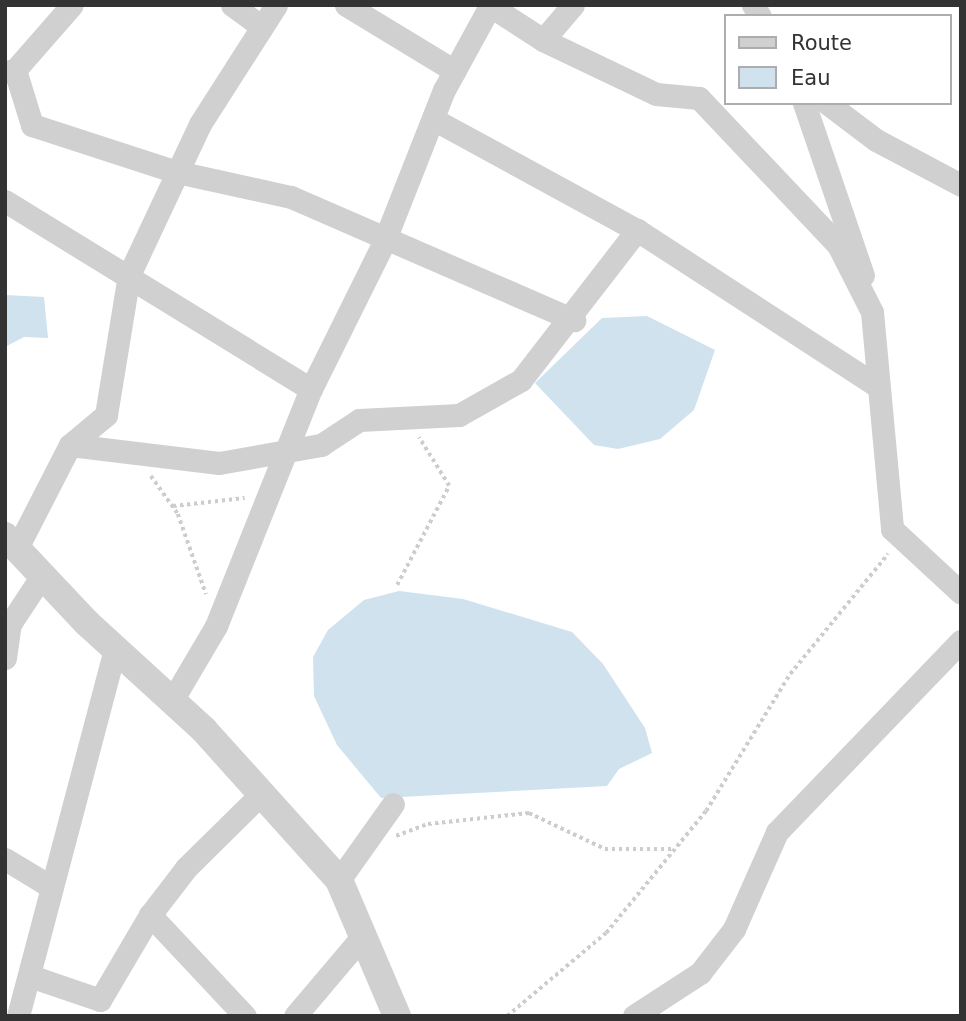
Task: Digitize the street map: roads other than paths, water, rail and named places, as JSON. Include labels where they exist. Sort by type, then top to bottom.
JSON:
[{"type":"street","points":[[72,5],[10,71],[32,125],[177,172],[291,197],[384,242],[574,320]]},
{"type":"street","points":[[232,5],[262,27]]},
{"type":"street","points":[[276,5],[177,172],[129,275],[106,415],[70,445],[11,542],[115,650],[173,699],[259,796],[339,880],[361,938],[397,1016]]},
{"type":"street","points":[[346,5],[455,71]]},
{"type":"street","points":[[173,699],[216,626],[289,454],[311,389],[384,242],[433,119],[490,5],[543,40],[656,94],[699,98],[838,245],[872,312]]},
{"type":"street","points":[[543,40],[573,5]]},
{"type":"street","points":[[805,105],[859,253],[872,312],[892,529],[961,593]]},
{"type":"street","points":[[830,105],[876,140],[961,185]]},
{"type":"street","points":[[433,119],[637,230],[879,387]]},
{"type":"street","points":[[5,201],[311,389]]},
{"type":"street","points":[[70,445],[219,463],[289,454],[321,445],[359,420],[403,422],[459,415],[522,380],[574,320],[637,230]]},
{"type":"street","points":[[5,658],[10,624],[43,574]]},
{"type":"street","points":[[634,1016],[700,973],[734,929],[777,832],[961,641]]},
{"type":"street","points":[[18,1016],[30,976],[48,885],[115,650]]},
{"type":"street","points":[[30,976],[100,1000],[150,915],[186,868],[259,796]]},
{"type":"street","points":[[339,880],[365,848],[393,804]]},
{"type":"street","points":[[5,859],[48,885]]},
{"type":"street","points":[[150,915],[245,1016]]},
{"type":"street","points":[[295,1016],[361,938]]},
{"type":"water","points":[[5,295],[44,297],[48,338],[24,337],[5,347]]},
{"type":"water","points":[[647,316],[715,350],[694,410],[660,439],[618,449],[594,445],[535,383],[602,318]]},
{"type":"water","points":[[399,591],[463,599],[572,632],[603,664],[645,728],[652,753],[619,769],[607,786],[381,798],[337,745],[314,696],[313,657],[328,630],[364,600]]}]
